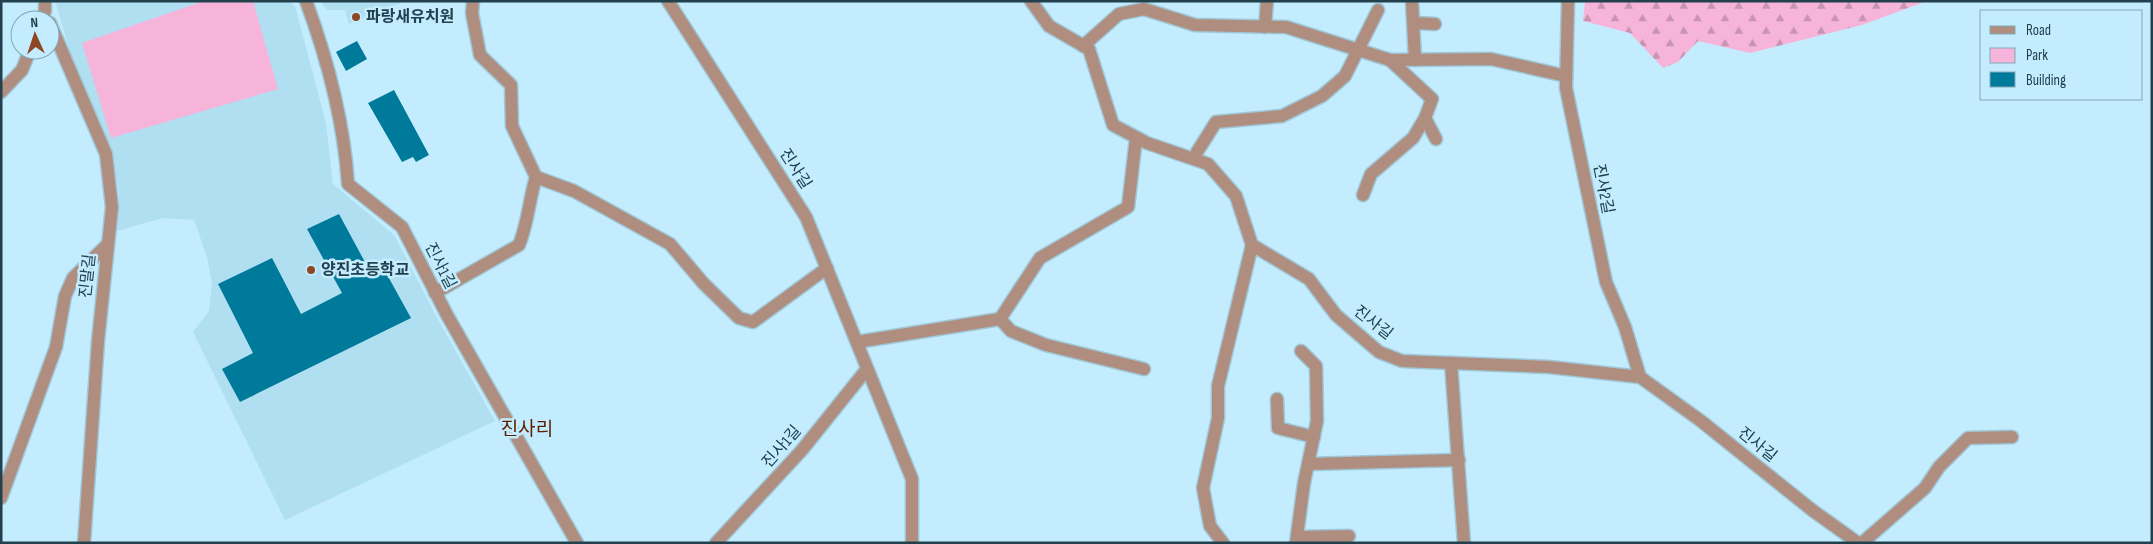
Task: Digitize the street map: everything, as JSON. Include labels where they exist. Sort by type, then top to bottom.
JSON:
[{"type":"street","name":"진사1길","points":[[306,1],[316,30],[340,124],[346,151],[348,184],[402,227],[435,293],[577,543]]},
{"type":"street","points":[[435,293],[519,246],[525,231],[530,195],[536,177],[512,126],[511,85],[480,55],[472,13],[473,1]]},
{"type":"street","name":"진사길","points":[[668,1],[806,217],[912,479],[912,543]]},
{"type":"street","points":[[1031,1],[1049,26],[1089,49],[1114,125],[1147,143],[1208,164],[1236,196],[1252,245],[1218,386],[1218,418],[1203,488],[1210,526],[1223,543]]},
{"type":"street","points":[[1265,27],[1267,1]]},
{"type":"street","points":[[1412,1],[1415,60]]},
{"type":"street","name":"진사2길","points":[[1568,1],[1566,88],[1606,282],[1625,327],[1640,377]]},
{"type":"street","points":[[1083,46],[1129,7],[1144,9],[1195,26],[1286,27],[1390,60],[1491,59],[1566,76]]},
{"type":"street","points":[[1195,159],[1197,152],[1216,122],[1282,116],[1322,96],[1345,76],[1378,10]]},
{"type":"street","points":[[1414,23],[1435,24]]},
{"type":"street","name":"진말길","points":[[60,47],[106,154],[112,207],[98,340],[84,543]]},
{"type":"street","points":[[1,92],[22,70],[26,60]]},
{"type":"street","points":[[1362,195],[1371,174],[1413,138],[1425,118],[1432,99],[1390,60]]},
{"type":"street","points":[[1425,118],[1436,139]]},
{"type":"street","points":[[857,342],[1000,320],[1040,258],[1128,208],[1136,138]]},
{"type":"street","points":[[536,177],[574,191],[670,244],[704,284],[739,318],[753,322],[827,268]]},
{"type":"street","points":[[1,498],[56,347],[65,296],[73,278],[108,244]]},
{"type":"street","name":"진사길","points":[[1252,245],[1309,279],[1336,315],[1379,352],[1402,361],[1549,367],[1640,377],[1701,420],[1812,510],[1858,543]]},
{"type":"street","points":[[1000,320],[1011,330],[1046,345],[1144,369]]},
{"type":"street","points":[[1301,351],[1316,366],[1317,421],[1304,483],[1296,540],[1349,536]]},
{"type":"street","points":[[1450,363],[1464,543]]},
{"type":"street","name":"진사1길","points":[[716,543],[802,450],[868,369]]},
{"type":"street","points":[[1277,399],[1278,428],[1314,437]]},
{"type":"street","points":[[1862,543],[1925,488],[1939,468],[1968,438],[2012,437]]},
{"type":"street","points":[[1309,464],[1459,460]]},
{"type":"shaded area","name":"양진초등학교","points":[[55,1],[289,1],[295,6],[326,123],[333,184],[395,236],[435,314],[495,421],[285,520],[193,332],[209,311],[212,284],[207,257],[194,220],[163,218],[117,231],[119,193],[112,153],[73,62],[60,18],[60,10],[58,10]]},
{"type":"shaded area","name":"파랑새유치원","points":[[320,1],[403,2],[349,24],[345,10],[327,10]]},
{"type":"green space","points":[[204,1],[253,1],[278,89],[111,138],[82,43]]},
{"type":"green space","points":[[1585,1],[1927,1],[1862,25],[1750,53],[1698,41],[1678,62],[1663,68],[1630,33],[1583,21]]},
{"type":"building","points":[[357,41],[367,59],[346,71],[336,52]]},
{"type":"building","points":[[394,90],[429,155],[416,162],[413,157],[402,162],[368,103]]},
{"type":"building","points":[[339,214],[373,277],[385,271],[411,318],[240,402],[222,369],[253,353],[218,284],[272,258],[301,314],[342,293],[307,229]]},
{"type":"place","name":"파랑새유치원","points":[[356,17]]},
{"type":"place","name":"양진초등학교","points":[[311,270]]},
{"type":"district","name":"진사리","points":[[527,429]]}]
